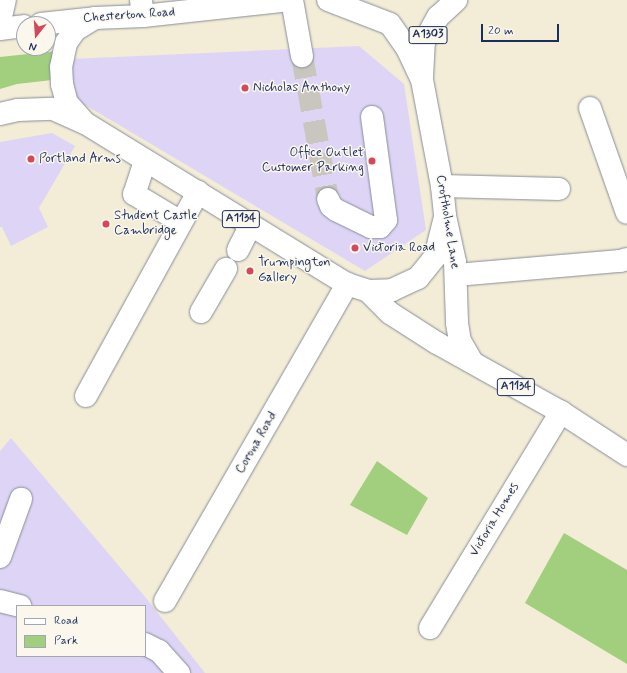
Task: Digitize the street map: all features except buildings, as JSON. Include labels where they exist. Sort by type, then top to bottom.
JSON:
[{"type":"main road","points":[[0,21],[5,0]]},
{"type":"main road","points":[[291,0],[302,56]]},
{"type":"main road","name":"Chesterton Road","points":[[56,22],[95,18],[142,8],[291,0]]},
{"type":"main road","name":"A1134","points":[[328,0],[390,24],[407,48],[422,80]]},
{"type":"main road","name":"A1303","points":[[422,80],[424,42],[438,17],[456,0]]},
{"type":"main road","points":[[84,123],[67,103],[62,84],[61,67],[66,42],[75,30],[95,18]]},
{"type":"main road","points":[[0,29],[16,27]]},
{"type":"main road","name":"Croftholme Lane","points":[[422,80],[442,186],[445,216],[455,262],[456,323],[460,341],[472,362]]},
{"type":"main road","points":[[590,108],[627,213]]},
{"type":"main road","name":"A1134","points":[[0,114],[18,110],[54,109],[84,123],[348,284],[368,291],[392,290],[418,278],[435,257],[445,216]]},
{"type":"main road","points":[[328,198],[331,206],[336,210],[371,227],[380,227],[386,220],[372,117]]},
{"type":"main road","points":[[145,161],[134,194],[181,222]]},
{"type":"main road","points":[[442,186],[559,189]]},
{"type":"main road","points":[[86,396],[198,192]]},
{"type":"main road","points":[[238,250],[251,225]]},
{"type":"main road","points":[[456,275],[612,262],[627,259]]},
{"type":"main road","points":[[201,312],[226,269]]},
{"type":"main road","name":"Corona Road","points":[[165,601],[348,284]]},
{"type":"main road","name":"A1134","points":[[368,291],[390,313],[437,343],[561,412],[627,455]]},
{"type":"main road","name":"Victoria Homes","points":[[430,628],[561,412]]},
{"type":"main road","points":[[0,557],[21,499]]},
{"type":"main road","points":[[0,601],[16,605]]},
{"type":"main road","points":[[146,644],[159,651],[179,673]]},
{"type":"shaded area","points":[[359,46],[404,84],[426,230],[365,271],[70,96],[71,59]]},
{"type":"shaded area","points":[[52,133],[75,146],[39,208],[48,227],[11,246],[2,227],[0,227],[0,142]]},
{"type":"shaded area","points":[[11,438],[146,598],[205,673],[0,673],[0,451]]},
{"type":"green space","points":[[16,55],[55,56],[52,80],[17,84],[0,89],[0,57]]},
{"type":"green space","points":[[377,461],[428,498],[407,535],[350,505]]},
{"type":"green space","points":[[564,533],[627,570],[627,664],[525,603]]},
{"type":"tunnel","points":[[302,56],[328,199]]},
{"type":"place","name":"Nicholas Anthony","points":[[245,88]]},
{"type":"place","name":"Portland Arms","points":[[31,159]]},
{"type":"place","name":"Office Outlet Customer Parking","points":[[372,161]]},
{"type":"place","name":"Student Castle Cambridge","points":[[106,224]]},
{"type":"place","name":"Victoria Road","points":[[355,248]]},
{"type":"place","name":"Trumpington Gallery","points":[[250,271]]}]
